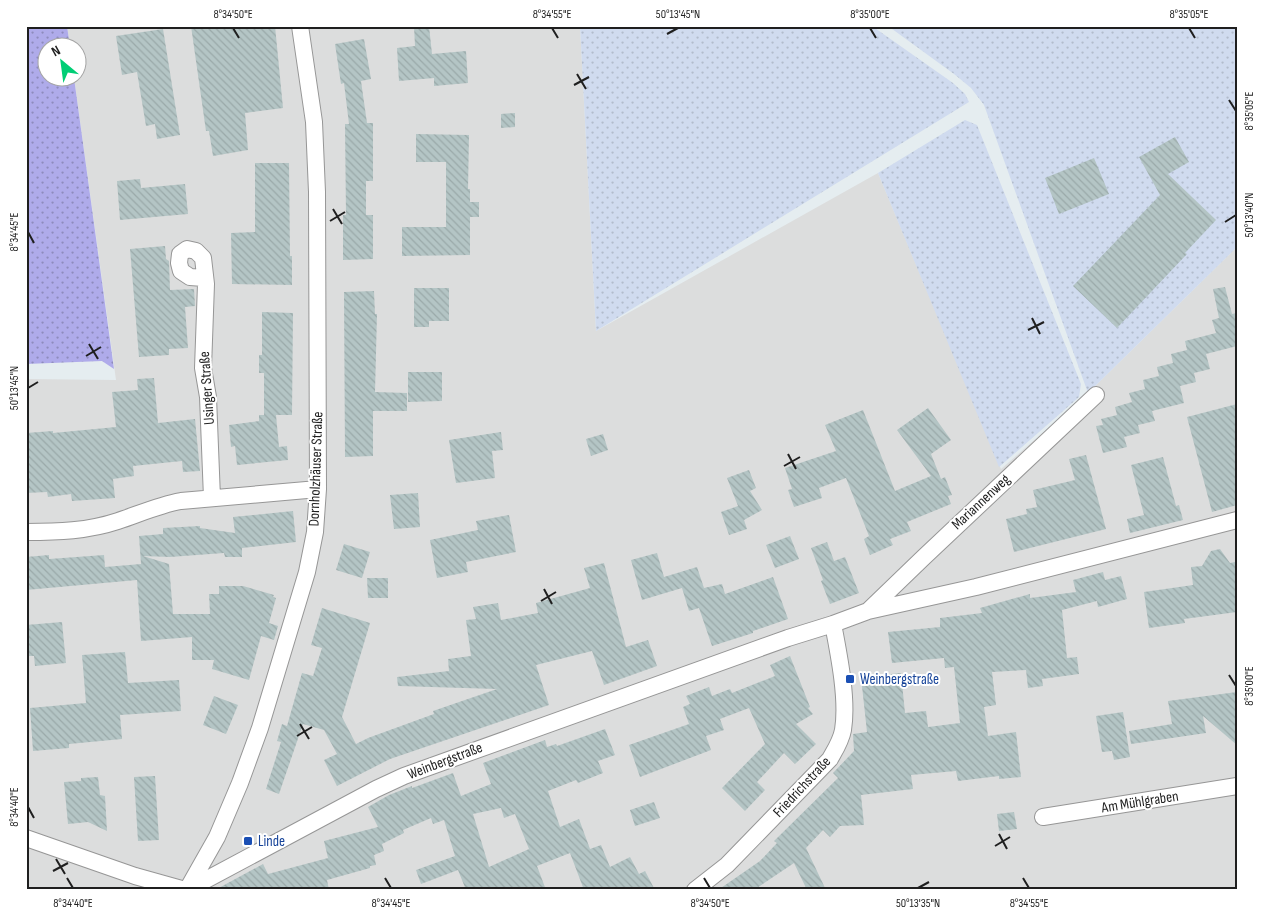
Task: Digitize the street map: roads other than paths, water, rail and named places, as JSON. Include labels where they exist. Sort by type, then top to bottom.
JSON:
[{"type":"street","name":"Dornholzhäuser Straße","points":[[187,890],[217,837],[240,783],[260,728],[307,572],[314,532],[318,489],[316,172],[314,122],[300,26]]},
{"type":"street","name":"Usinger Straße","points":[[204,278],[206,284],[203,368],[208,397],[212,498]]},
{"type":"street","name":"Mariannenweg","points":[[868,611],[1096,395]]},
{"type":"street","points":[[26,532],[62,532],[89,529],[117,522],[162,504],[181,501],[318,489]]},
{"type":"street","name":"Weinbergstraße","points":[[187,890],[376,789],[404,776],[761,648],[868,611],[976,587],[1237,520]]},
{"type":"street","name":"Friedrichstraße","points":[[695,890],[726,865],[830,759],[838,744],[843,730],[844,719],[840,658],[833,624]]},
{"type":"street","name":"Am Mühlgraben","points":[[1043,817],[1237,786]]},
{"type":"street","points":[[26,838],[135,876],[187,890]]},
{"type":"place","name":"Weinbergstraße","points":[[850,679]]},
{"type":"place","name":"Linde","points":[[248,841]]}]
